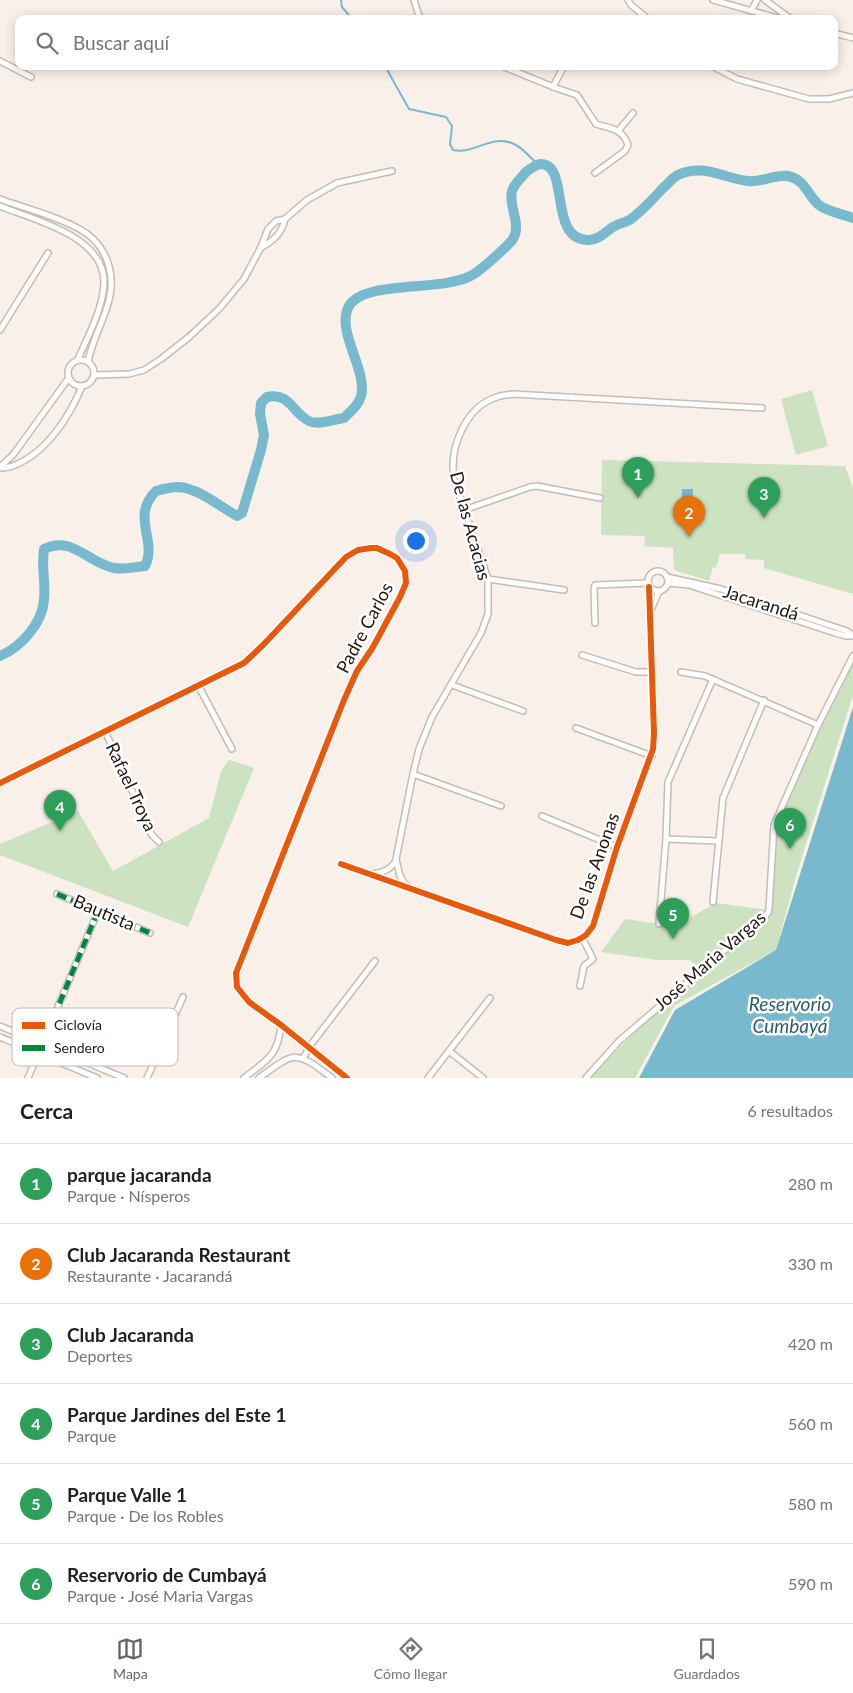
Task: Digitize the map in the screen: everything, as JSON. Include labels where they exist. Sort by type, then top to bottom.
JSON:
[{"type":"street","points":[[414,0],[419,15]]},
{"type":"street","points":[[628,0],[631,6],[643,15]]},
{"type":"street","points":[[713,0],[766,15]]},
{"type":"street","points":[[751,11],[757,0]]},
{"type":"street","points":[[765,0],[785,15]]},
{"type":"street","points":[[838,34],[853,38]]},
{"type":"street","points":[[0,61],[15,68]]},
{"type":"street","points":[[18,70],[32,77]]},
{"type":"street","points":[[513,70],[553,87],[577,94],[596,124],[618,130],[622,133],[627,142],[626,151],[594,173]]},
{"type":"street","points":[[553,87],[562,70]]},
{"type":"street","points":[[720,70],[737,79],[809,99],[829,99],[853,93]]},
{"type":"street","points":[[618,130],[634,113]]},
{"type":"street","points":[[94,376],[129,374],[144,370],[189,337],[219,309],[244,278],[261,247],[268,229],[276,222],[285,219],[307,200],[337,183],[392,171]]},
{"type":"street","points":[[0,199],[75,226],[91,237],[100,248],[108,263],[111,275],[111,289],[109,302],[93,342],[88,362]]},
{"type":"street","points":[[0,206],[64,231],[87,246],[98,259],[103,272],[104,283],[102,299],[78,359],[70,364],[68,379],[13,455],[0,468]]},
{"type":"street","points":[[261,247],[274,239],[281,231],[285,219]]},
{"type":"street","points":[[0,330],[48,254]]},
{"type":"street","points":[[68,379],[72,383],[82,386],[89,383],[94,376],[92,365],[78,359]]},
{"type":"street","points":[[0,468],[15,466],[46,444],[72,408],[82,386]]},
{"type":"street","name":"De las Acacias","points":[[396,859],[419,749],[432,717],[486,624],[488,614],[488,578],[452,469],[456,443],[466,420],[479,407],[496,397],[513,394],[762,408]]},
{"type":"street","points":[[464,510],[530,487],[538,486],[600,498]]},
{"type":"street","name":"Padre Carlos","points":[[0,783],[244,663],[346,557],[358,550],[377,548],[397,558],[405,571],[406,583],[373,647],[357,671],[344,700],[236,973],[235,980],[242,995],[347,1078]]},
{"type":"street","points":[[648,585],[649,576],[656,570],[665,573],[667,576],[668,583],[665,589],[659,592],[649,612]]},
{"type":"street","name":"Jacarandá","points":[[667,576],[721,589],[780,612]]},
{"type":"street","points":[[488,578],[564,590]]},
{"type":"street","name":"Jacarandá","points":[[668,583],[688,585],[847,631],[853,636]]},
{"type":"street","points":[[595,623],[595,585],[648,585],[659,592]]},
{"type":"street","name":"De las Anonas","points":[[341,864],[556,940],[568,943],[582,937],[593,926],[617,847],[652,756],[654,733],[648,585]]},
{"type":"street","points":[[582,655],[628,670],[652,672]]},
{"type":"street","name":"José Maria Vargas","points":[[586,1078],[619,1041],[768,913],[774,825],[818,725],[853,656]]},
{"type":"street","points":[[681,672],[699,674],[713,679],[818,725]]},
{"type":"street","points":[[659,924],[670,776],[713,679]]},
{"type":"street","points":[[198,684],[232,749]]},
{"type":"street","points":[[452,685],[523,711]]},
{"type":"street","points":[[713,902],[723,798],[764,700]]},
{"type":"street","points":[[576,728],[652,756]]},
{"type":"street","name":"Rafael Troya","points":[[105,731],[152,835],[159,842]]},
{"type":"street","points":[[413,774],[501,806]]},
{"type":"street","points":[[542,816],[617,847]]},
{"type":"street","points":[[666,839],[718,841]]},
{"type":"street","points":[[370,874],[386,871],[394,865],[396,859]]},
{"type":"street","points":[[396,859],[400,876],[404,883],[412,890]]},
{"type":"street","name":"Bautista","points":[[57,894],[150,933]]},
{"type":"street","points":[[57,1008],[98,911]]},
{"type":"street","points":[[580,986],[583,967],[593,959],[582,937]]},
{"type":"street","points":[[303,1059],[309,1047],[375,961]]},
{"type":"street","points":[[178,1008],[183,997]]},
{"type":"street","points":[[428,1078],[490,998]]},
{"type":"street","points":[[244,1078],[270,1057],[276,1049],[281,1025]]},
{"type":"street","points":[[0,1026],[12,1031]]},
{"type":"street","points":[[0,1037],[12,1042]]},
{"type":"street","points":[[449,1051],[482,1078]]},
{"type":"street","points":[[259,1078],[288,1058],[294,1057],[303,1059],[332,1078]]},
{"type":"street","points":[[262,1064],[268,1072]]},
{"type":"street","points":[[28,1078],[33,1066]]},
{"type":"street","points":[[68,1066],[97,1078]]},
{"type":"street","points":[[94,1066],[124,1078]]},
{"type":"street","points":[[147,1078],[152,1066]]},
{"type":"green space","points":[[812,390],[828,446],[796,455],[781,399]]},
{"type":"green space","points":[[602,460],[845,466],[853,488],[853,594],[764,568],[764,560],[745,559],[745,554],[720,554],[716,568],[713,567],[709,581],[674,570],[673,548],[644,546],[645,536],[601,535]]},
{"type":"green space","points":[[853,655],[853,695],[797,873],[776,950],[674,1006],[635,1078],[591,1078],[655,1013],[771,914],[776,825],[836,680]]},
{"type":"green space","points":[[229,760],[254,768],[188,927],[0,855],[0,844],[78,811],[113,871],[209,818],[221,771]]},
{"type":"green space","points":[[716,903],[767,910],[701,968],[689,960],[657,960],[601,952],[625,919],[675,926]]},
{"type":"water","points":[[682,489],[693,489],[692,510],[681,509]]},
{"type":"water","name":"Reservorio Cumbayá","points":[[853,707],[853,1078],[639,1078],[675,1010],[776,950]]},
{"type":"waterway","points":[[341,0],[342,7],[349,15]]},
{"type":"waterway","points":[[387,70],[409,109],[446,117],[452,126],[450,144],[453,150],[469,150],[491,142],[507,142],[519,147],[542,168]]},
{"type":"waterway","points":[[0,656],[23,641],[39,618],[44,600],[44,549],[63,545],[80,551],[96,561],[114,568],[126,569],[145,566],[149,547],[145,510],[156,491],[168,488],[187,488],[202,494],[237,516],[242,513],[264,435],[260,414],[261,403],[267,397],[275,396],[281,398],[286,400],[303,417],[313,422],[321,423],[344,418],[358,402],[362,386],[346,327],[346,316],[349,306],[358,298],[371,292],[461,280],[478,271],[513,239],[516,221],[511,197],[512,191],[516,183],[534,166],[540,164],[549,167],[555,176],[563,216],[568,228],[576,237],[589,240],[593,240],[615,226],[631,219],[676,176],[696,170],[713,172],[748,181],[788,176],[803,184],[819,205],[853,218]]},
{"type":"marked path","points":[[57,894],[150,933]]},
{"type":"marked path","points":[[57,1008],[98,911]]},
{"type":"cycle path","points":[[0,783],[244,663],[346,557],[358,550],[377,548],[397,558],[405,571],[406,583],[373,647],[357,671],[344,700],[236,973],[237,987],[249,1002],[347,1078]]},
{"type":"cycle path","points":[[341,864],[556,940],[568,943],[586,935],[593,926],[617,847],[653,749],[649,587]]},
{"type":"place","name":"parque jacaranda","points":[[638,498]]},
{"type":"place","name":"Club Jacaranda","points":[[764,518]]},
{"type":"place","name":"Club Jacaranda Restaurant","points":[[689,537]]},
{"type":"place","name":"Parque Jardines del Este 1","points":[[60,831]]},
{"type":"place","name":"Reservorio de Cumbayá","points":[[790,849]]},
{"type":"place","name":"Parque Valle 1","points":[[673,939]]}]
